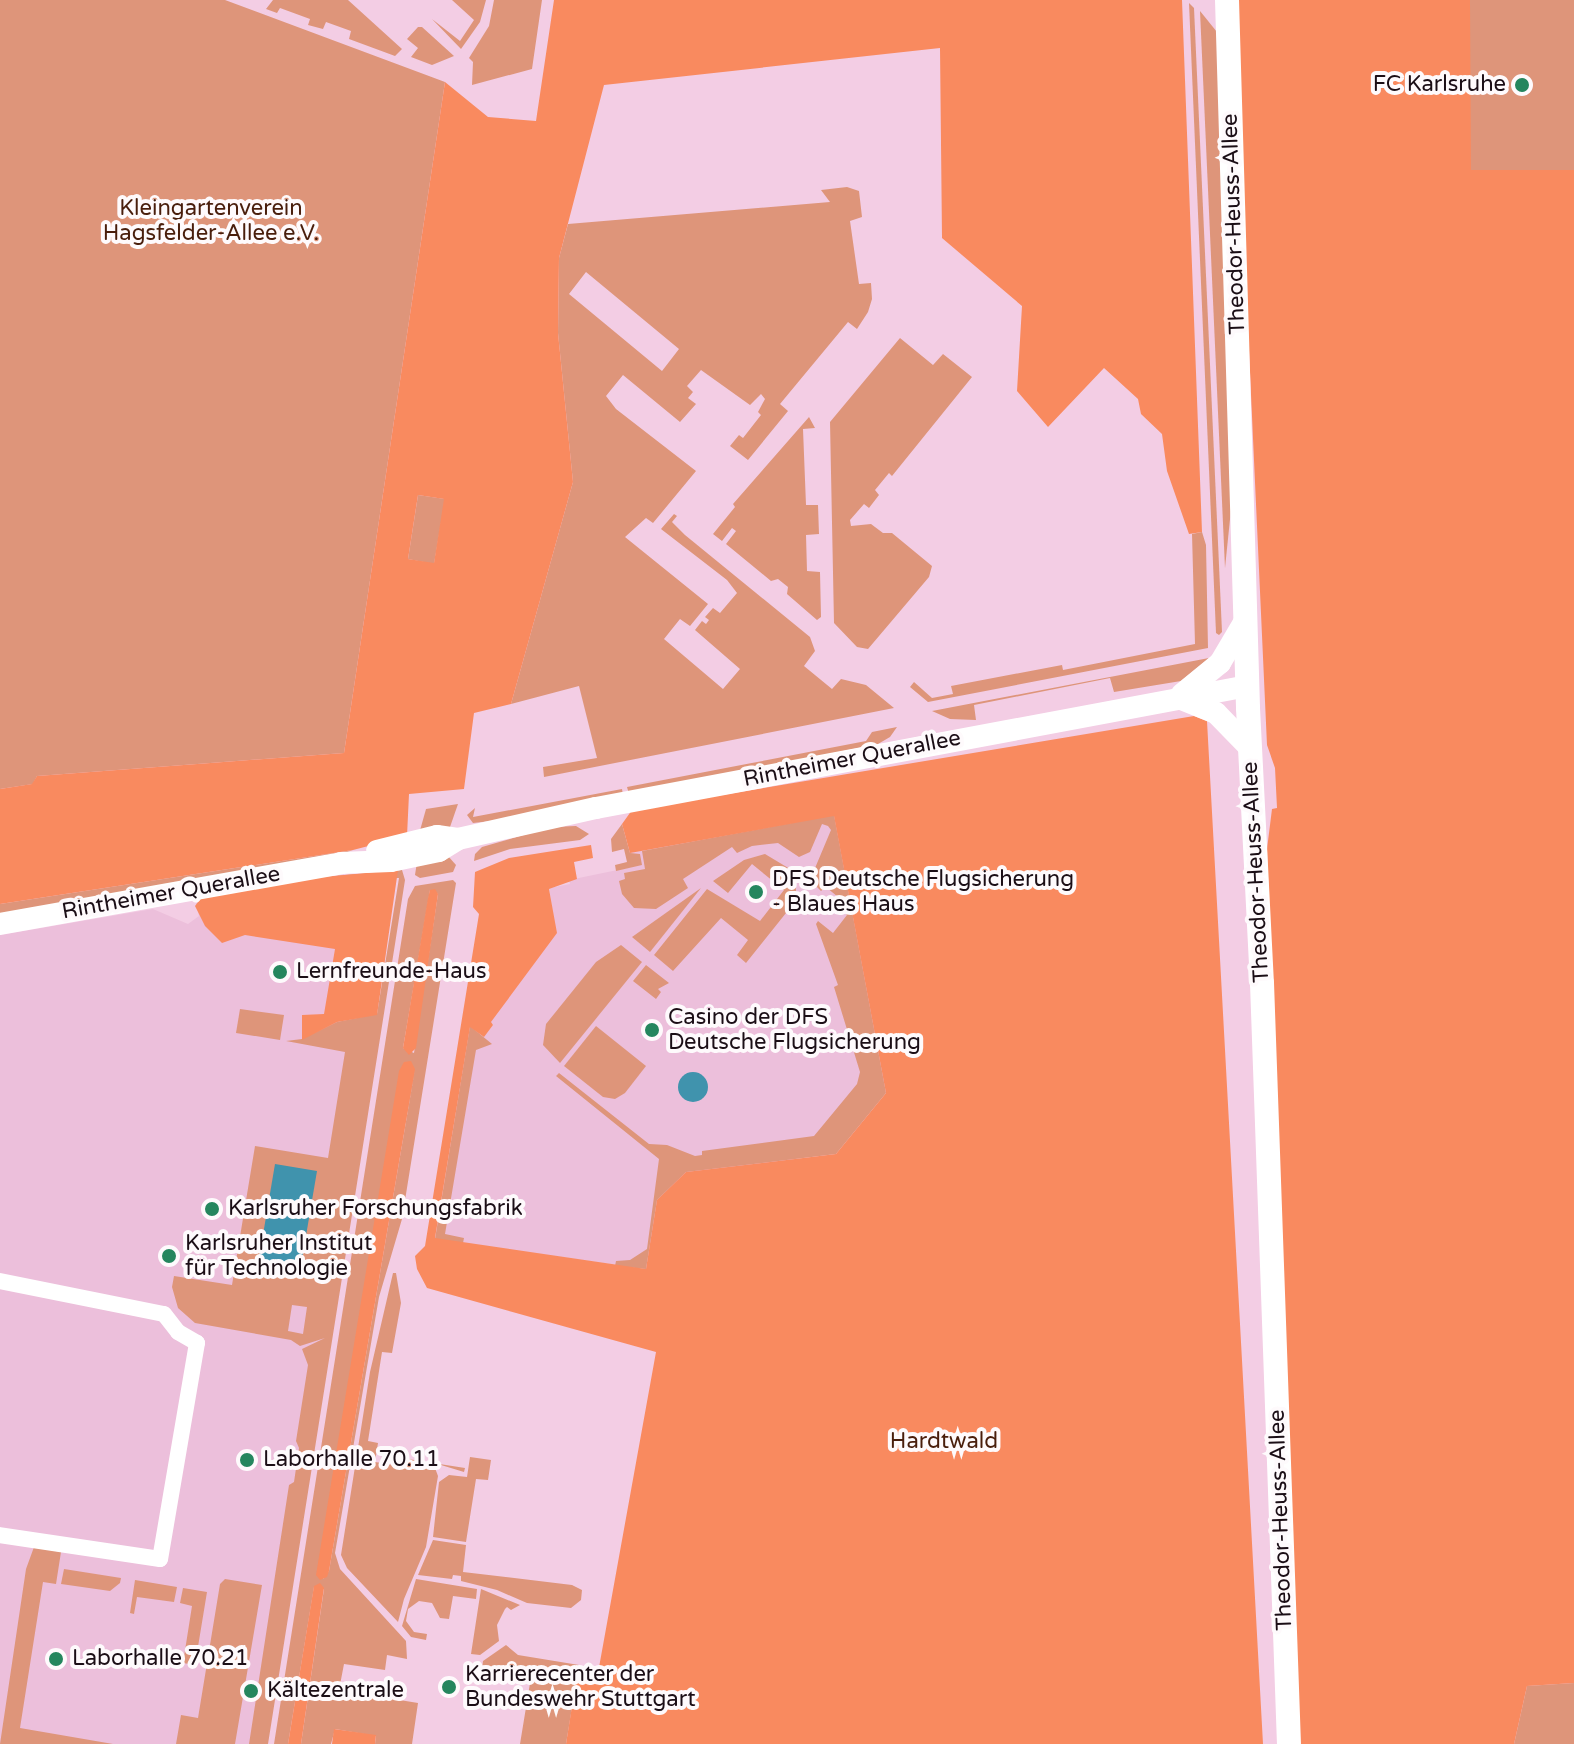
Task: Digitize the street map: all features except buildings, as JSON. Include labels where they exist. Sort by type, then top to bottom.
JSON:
[{"type":"main road","name":"Theodor-Heuss-Allee","points":[[1221,2],[1289,1744]]},
{"type":"street","points":[[1246,619],[1220,663],[1178,698],[1216,713],[1250,748]]},
{"type":"street","name":"Rintheimer Querallee","points":[[0,924],[341,863],[411,857],[439,851],[458,839],[784,771],[1248,686]]},
{"type":"street","points":[[0,1281],[164,1314],[178,1332],[197,1343],[160,1559],[0,1535]]},
{"type":"shaded area","points":[[838,809],[890,1088],[646,1269],[435,1239],[470,1026],[484,1036],[493,1025],[490,1022],[556,933],[549,888],[570,884],[569,880],[632,867],[629,848]]},
{"type":"shaded area","name":"Karlsruher Institut für Technologie","points":[[312,878],[377,1015],[261,1744],[0,1744],[0,935],[153,909],[188,924],[199,916],[196,903]]},
{"type":"green space","name":"Kleingartenverein Hagsfelder-Allee e.V.","points":[[0,0],[225,0],[445,82],[344,753],[37,776],[33,784],[0,789]]},
{"type":"green space","points":[[273,0],[348,0],[402,49],[395,56],[349,39],[351,31],[326,22],[323,29],[308,25],[310,19],[280,8],[277,13],[266,9]]},
{"type":"green space","points":[[452,0],[486,0],[480,22],[461,49],[432,19],[460,41],[474,20]]},
{"type":"green space","points":[[494,0],[542,0],[532,69],[472,85],[473,62],[469,58],[489,26]]},
{"type":"green space","points":[[554,0],[1182,0],[1202,532],[1189,534],[1167,471],[1162,434],[1141,414],[1138,399],[1104,368],[1048,427],[1017,391],[1022,306],[942,238],[940,48],[604,85],[559,258],[558,333],[573,482],[511,704],[474,713],[464,789],[409,794],[407,836],[353,850],[0,904],[0,789],[32,784],[37,776],[344,753],[445,82],[488,117],[536,121]],"holes":[[[418,495],[444,499],[434,563],[408,559]]]},
{"type":"green space","points":[[1233,0],[1470,0],[1471,170],[1574,170],[1574,1683],[1527,1686],[1514,1744],[1300,1744],[1267,849],[1272,809],[1277,808],[1275,768],[1267,745]]},
{"type":"green space","name":"FC Karlsruhe","points":[[1470,0],[1574,0],[1574,170],[1470,170]]},
{"type":"green space","points":[[1189,3],[1194,8],[1222,632],[1219,635],[1216,633]]},
{"type":"green space","points":[[1200,11],[1217,32],[1233,490],[1225,568]]},
{"type":"green space","points":[[418,27],[422,27],[454,56],[432,65],[411,57],[418,48],[407,39]]},
{"type":"green space","points":[[847,187],[859,191],[862,217],[850,221],[859,284],[871,283],[872,299],[868,312],[857,329],[848,322],[780,404],[788,411],[748,460],[730,446],[739,435],[743,438],[761,415],[758,412],[765,399],[761,394],[750,405],[701,370],[687,386],[693,392],[688,398],[696,404],[680,422],[623,375],[606,396],[616,409],[696,471],[653,523],[646,518],[625,537],[708,604],[690,626],[680,619],[664,639],[723,689],[740,669],[695,630],[702,621],[706,624],[709,620],[705,617],[713,608],[720,613],[737,593],[727,580],[661,529],[674,514],[677,516],[672,522],[685,535],[810,637],[815,651],[804,666],[832,689],[841,679],[866,685],[894,708],[544,777],[543,767],[597,758],[579,686],[511,704],[573,482],[558,333],[559,258],[568,224],[830,202],[821,190]],"holes":[[[586,272],[679,349],[662,371],[569,294]]]},
{"type":"green space","points":[[900,338],[933,365],[943,354],[972,377],[892,476],[889,473],[875,490],[879,495],[869,508],[864,504],[850,520],[851,526],[871,524],[883,533],[892,533],[932,566],[929,577],[868,649],[857,647],[834,623],[830,422]]},
{"type":"green space","points":[[809,417],[815,428],[803,429],[806,505],[818,505],[819,534],[806,535],[807,571],[820,572],[821,617],[817,620],[787,594],[788,587],[778,579],[771,581],[726,544],[736,531],[732,528],[722,541],[713,534],[735,507],[733,504]]},
{"type":"green space","points":[[418,495],[445,499],[434,564],[408,559]]},
{"type":"green space","points":[[1202,532],[1206,545],[1208,648],[928,702],[910,687],[914,682],[932,698],[953,694],[951,686],[1062,665],[1063,670],[1195,644],[1192,534]]},
{"type":"green space","points":[[1209,658],[1181,681],[1114,692],[1110,678],[974,705],[976,720],[950,719],[932,711]]},
{"type":"green space","name":"Hardtwald","points":[[1194,716],[1207,721],[1263,1744],[566,1744],[576,1681],[596,1684],[656,1352],[427,1288],[417,1269],[415,1256],[425,1246],[479,914],[473,907],[475,872],[509,858],[591,845],[593,858],[574,862],[577,879],[549,889],[557,933],[491,1022],[493,1025],[484,1037],[470,1027],[435,1238],[646,1269],[657,1200],[686,1172],[836,1154],[886,1093],[834,816],[630,853],[622,824],[632,810]]},
{"type":"green space","points":[[897,727],[890,737],[878,744],[629,794],[627,787],[866,741],[872,732]]},
{"type":"green space","points":[[622,789],[623,795],[491,821],[473,823],[467,815],[475,808],[473,817]]},
{"type":"green space","points":[[458,804],[450,827],[419,834],[426,809]]},
{"type":"green space","points":[[834,815],[886,1093],[836,1154],[686,1172],[657,1200],[646,1269],[615,1266],[616,1261],[630,1260],[647,1249],[659,1159],[556,1076],[559,1073],[649,1144],[667,1145],[695,1156],[702,1155],[702,1151],[814,1136],[857,1084],[860,1072],[834,987],[838,985],[816,924],[818,921],[833,933],[847,915],[834,903],[838,897],[826,887],[821,891],[810,880],[831,830],[828,826],[822,824],[810,852],[799,857],[778,843],[752,846],[737,853],[732,847],[683,879],[688,888],[656,909],[634,908],[622,894],[619,881],[625,879],[624,873],[645,869],[642,851]]},
{"type":"green space","points":[[622,824],[630,853],[640,854],[642,865],[616,871],[615,865],[627,862],[624,849],[612,852],[611,839]]},
{"type":"green space","points":[[576,826],[589,834],[580,840],[510,849],[474,861],[475,854],[482,847],[551,827]]},
{"type":"green space","points":[[353,850],[333,857],[0,917],[0,904]]},
{"type":"green space","points":[[765,854],[790,869],[796,879],[796,895],[790,908],[746,963],[737,955],[748,940],[721,918],[673,971],[654,955],[707,889],[760,921],[784,890],[752,864],[728,893],[713,881],[744,860]]},
{"type":"green space","points":[[448,856],[456,865],[453,872],[420,878],[415,875],[417,862]]},
{"type":"green space","points":[[398,870],[377,1015],[337,1022],[302,1040],[302,1015],[324,1014],[335,949],[245,935],[222,943],[205,926],[195,906],[201,898],[312,878]]},
{"type":"green space","points":[[402,870],[405,880],[268,1744],[249,1744],[289,1485],[294,1482],[299,1448],[296,1441],[308,1365],[302,1349],[325,1338],[300,1346],[291,1340],[195,1323],[178,1308],[172,1287],[174,1276],[232,1285],[255,1146],[328,1158],[345,1052],[286,1041],[302,1039],[337,1022],[377,1014],[399,878],[312,878]],"holes":[[[292,1305],[307,1307],[303,1334],[288,1331]]]},
{"type":"green space","points":[[453,880],[456,883],[402,1219],[379,1297],[335,1553],[340,1569],[406,1641],[407,1659],[387,1655],[385,1670],[344,1664],[339,1690],[418,1703],[412,1744],[375,1744],[376,1736],[335,1729],[331,1744],[301,1744],[324,1589],[314,1587],[288,1744],[274,1744],[408,899],[415,886]],"holes":[[[430,890],[438,894],[414,1053],[403,1048]],[[415,1069],[329,1571],[323,1579]]]},
{"type":"green space","points":[[701,888],[650,952],[632,937]]},
{"type":"green space","points":[[435,889],[438,894],[416,1048],[409,1055],[403,1048],[428,898],[430,890]]},
{"type":"green space","points":[[621,945],[642,962],[560,1063],[543,1045],[546,1024],[596,962]]},
{"type":"green space","points":[[646,965],[669,983],[658,989],[661,992],[656,999],[633,981]]},
{"type":"green space","points":[[240,1009],[284,1015],[280,1040],[236,1033]]},
{"type":"green space","points":[[470,1026],[492,1044],[476,1050],[445,1234],[464,1238],[463,1243],[435,1239]]},
{"type":"green space","points":[[596,1026],[646,1066],[625,1093],[615,1099],[603,1097],[564,1066]]},
{"type":"green space","points":[[411,1061],[415,1069],[329,1571],[327,1577],[320,1580],[316,1575],[399,1071],[404,1062]]},
{"type":"green space","points":[[393,1273],[396,1273],[401,1303],[392,1353],[382,1352],[368,1441],[378,1443],[375,1462],[394,1465],[395,1457],[465,1468],[464,1472],[441,1465],[435,1468],[438,1476],[426,1547],[404,1599],[398,1622],[347,1568],[341,1555],[370,1372]]},
{"type":"green space","points":[[470,1457],[491,1460],[488,1480],[476,1479],[466,1542],[433,1537],[439,1482],[449,1475],[467,1477]]},
{"type":"green space","points":[[433,1540],[466,1545],[463,1572],[572,1585],[582,1590],[581,1600],[571,1608],[527,1603],[497,1590],[461,1581],[461,1576],[453,1575],[452,1579],[418,1575]]},
{"type":"green space","points":[[34,1547],[61,1552],[56,1584],[43,1582],[20,1728],[113,1744],[0,1744],[26,1569]]},
{"type":"green space","points":[[64,1569],[121,1578],[120,1583],[110,1591],[61,1584]]},
{"type":"green space","points":[[225,1579],[262,1585],[235,1744],[176,1744],[181,1715],[198,1718],[220,1584]]},
{"type":"green space","points":[[416,1579],[477,1589],[476,1599],[453,1596],[449,1619],[440,1618],[432,1603],[419,1601],[408,1609],[406,1621],[414,1632],[427,1634],[426,1640],[411,1637],[402,1626]]},
{"type":"green space","points":[[135,1580],[177,1587],[174,1602],[137,1597],[134,1614],[130,1613]]},
{"type":"green space","points":[[320,1583],[324,1588],[301,1744],[288,1744],[314,1586]]},
{"type":"green space","points":[[183,1588],[207,1592],[195,1665],[183,1663],[192,1606],[180,1603]]},
{"type":"green space","points":[[481,1589],[520,1605],[511,1610],[505,1609],[497,1625],[499,1641],[480,1655],[471,1654]]},
{"type":"green space","points":[[506,1645],[518,1655],[579,1665],[566,1744],[520,1744],[531,1677],[482,1669],[483,1661]]},
{"type":"green space","points":[[1574,1683],[1574,1744],[1514,1744],[1527,1686]]},
{"type":"green space","points":[[334,1729],[376,1735],[375,1744],[332,1744]]},
{"type":"water","points":[[693,1072],[703,1077],[708,1087],[703,1097],[693,1102],[683,1097],[678,1087],[683,1077]]},
{"type":"water","points":[[275,1164],[317,1171],[299,1277],[257,1270]]},
{"type":"place","name":"FC Karlsruhe","points":[[1522,85]]},
{"type":"place","name":"DFS Deutsche Flugsicherung - Blaues Haus","points":[[756,892]]},
{"type":"place","name":"Lernfreunde-Haus","points":[[280,972]]},
{"type":"place","name":"Casino der DFS Deutsche Flugsicherung","points":[[652,1030]]},
{"type":"place","name":"Karlsruher Forschungsfabrik","points":[[212,1209]]},
{"type":"place","name":"Karlsruher Institut für Technologie","points":[[169,1256]]},
{"type":"place","name":"Laborhalle 70.11","points":[[247,1460]]},
{"type":"place","name":"Laborhalle 70.21","points":[[56,1659]]},
{"type":"place","name":"Karrierecenter der Bundeswehr Stuttgart","points":[[449,1687]]},
{"type":"place","name":"Kältezentrale","points":[[251,1691]]}]
